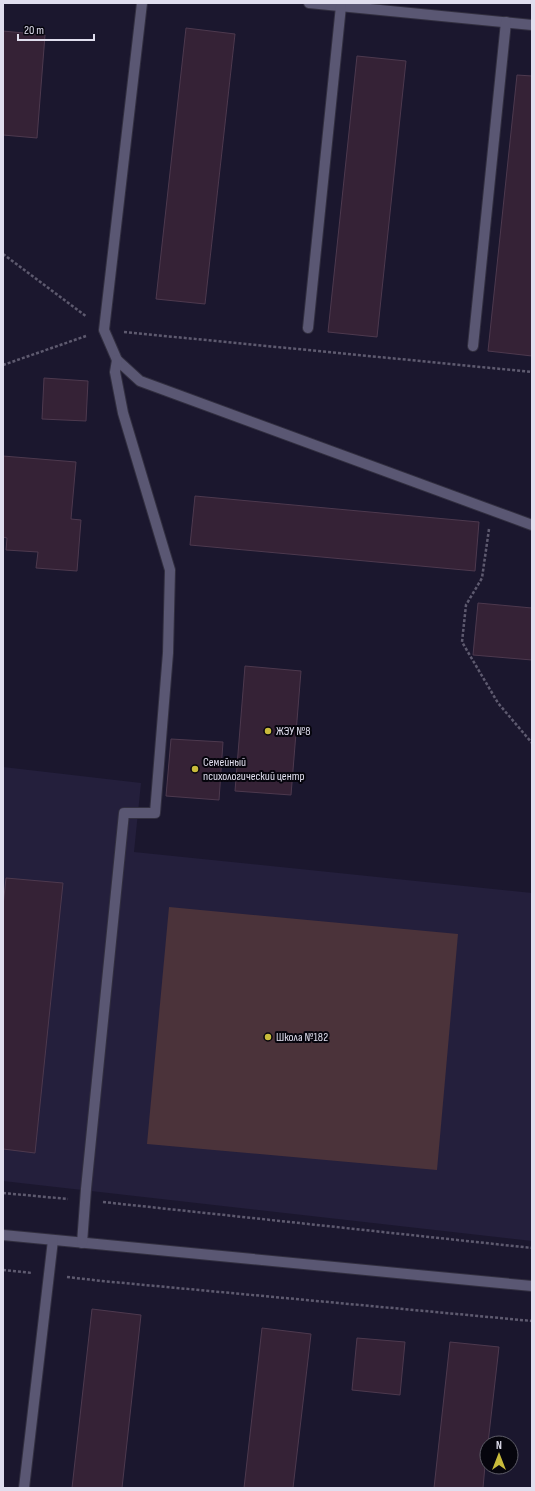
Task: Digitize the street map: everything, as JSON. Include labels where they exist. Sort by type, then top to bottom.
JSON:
[{"type":"lane","points":[[142,3],[104,330],[117,360],[140,381],[532,525]]},
{"type":"lane","points":[[309,3],[532,25]]},
{"type":"lane","points":[[308,328],[341,6]]},
{"type":"lane","points":[[474,346],[506,22]]},
{"type":"lane","points":[[82,1243],[124,813],[155,813],[168,653],[170,570],[123,413],[115,372],[117,360]]},
{"type":"lane","points":[[3,1235],[532,1286]]},
{"type":"lane","points":[[24,1488],[53,1240]]},
{"type":"path","points":[[3,254],[104,330]]},
{"type":"path","points":[[3,365],[104,330],[532,372]]},
{"type":"path","points":[[492,510],[482,578],[466,605],[462,642],[498,703],[532,743]]},
{"type":"path","points":[[3,1193],[85,1200],[532,1248]]},
{"type":"path","points":[[3,1270],[102,1282],[532,1321]]},
{"type":"shaded area","name":"Школа №182","points":[[3,767],[141,783],[134,852],[532,893],[532,1241],[3,1181]]},
{"type":"shaded area","points":[[169,907],[458,934],[437,1170],[147,1144]]},
{"type":"building","points":[[186,28],[235,34],[205,304],[156,299]]},
{"type":"building","points":[[3,31],[45,35],[37,138],[3,135]]},
{"type":"building","points":[[357,56],[406,61],[377,337],[328,332]]},
{"type":"building","points":[[517,75],[532,76],[532,356],[488,351]]},
{"type":"building","points":[[44,378],[88,381],[86,421],[42,419]]},
{"type":"building","points":[[3,456],[76,462],[71,519],[81,520],[77,571],[36,568],[38,552],[6,550],[7,538],[3,537]]},
{"type":"building","points":[[195,496],[479,522],[475,571],[190,545]]},
{"type":"building","points":[[478,603],[532,608],[532,660],[473,655]]},
{"type":"building","name":"ЖЭУ №8","points":[[245,666],[301,671],[291,795],[235,791]]},
{"type":"building","name":"Семейный психологический центр","points":[[171,739],[223,742],[219,800],[166,796]]},
{"type":"building","points":[[6,878],[63,883],[35,1153],[3,1149],[3,906]]},
{"type":"building","points":[[92,1309],[141,1315],[122,1488],[72,1488]]},
{"type":"building","points":[[262,1328],[311,1334],[293,1488],[244,1488]]},
{"type":"building","points":[[357,1338],[405,1342],[400,1395],[352,1390]]},
{"type":"building","points":[[450,1342],[499,1347],[489,1435],[479,1435],[479,1475],[484,1475],[483,1488],[434,1488]]},
{"type":"place","name":"ЖЭУ №8","points":[[268,731]]},
{"type":"place","name":"Семейный психологический центр","points":[[195,769]]},
{"type":"place","name":"Школа №182","points":[[268,1037]]}]
